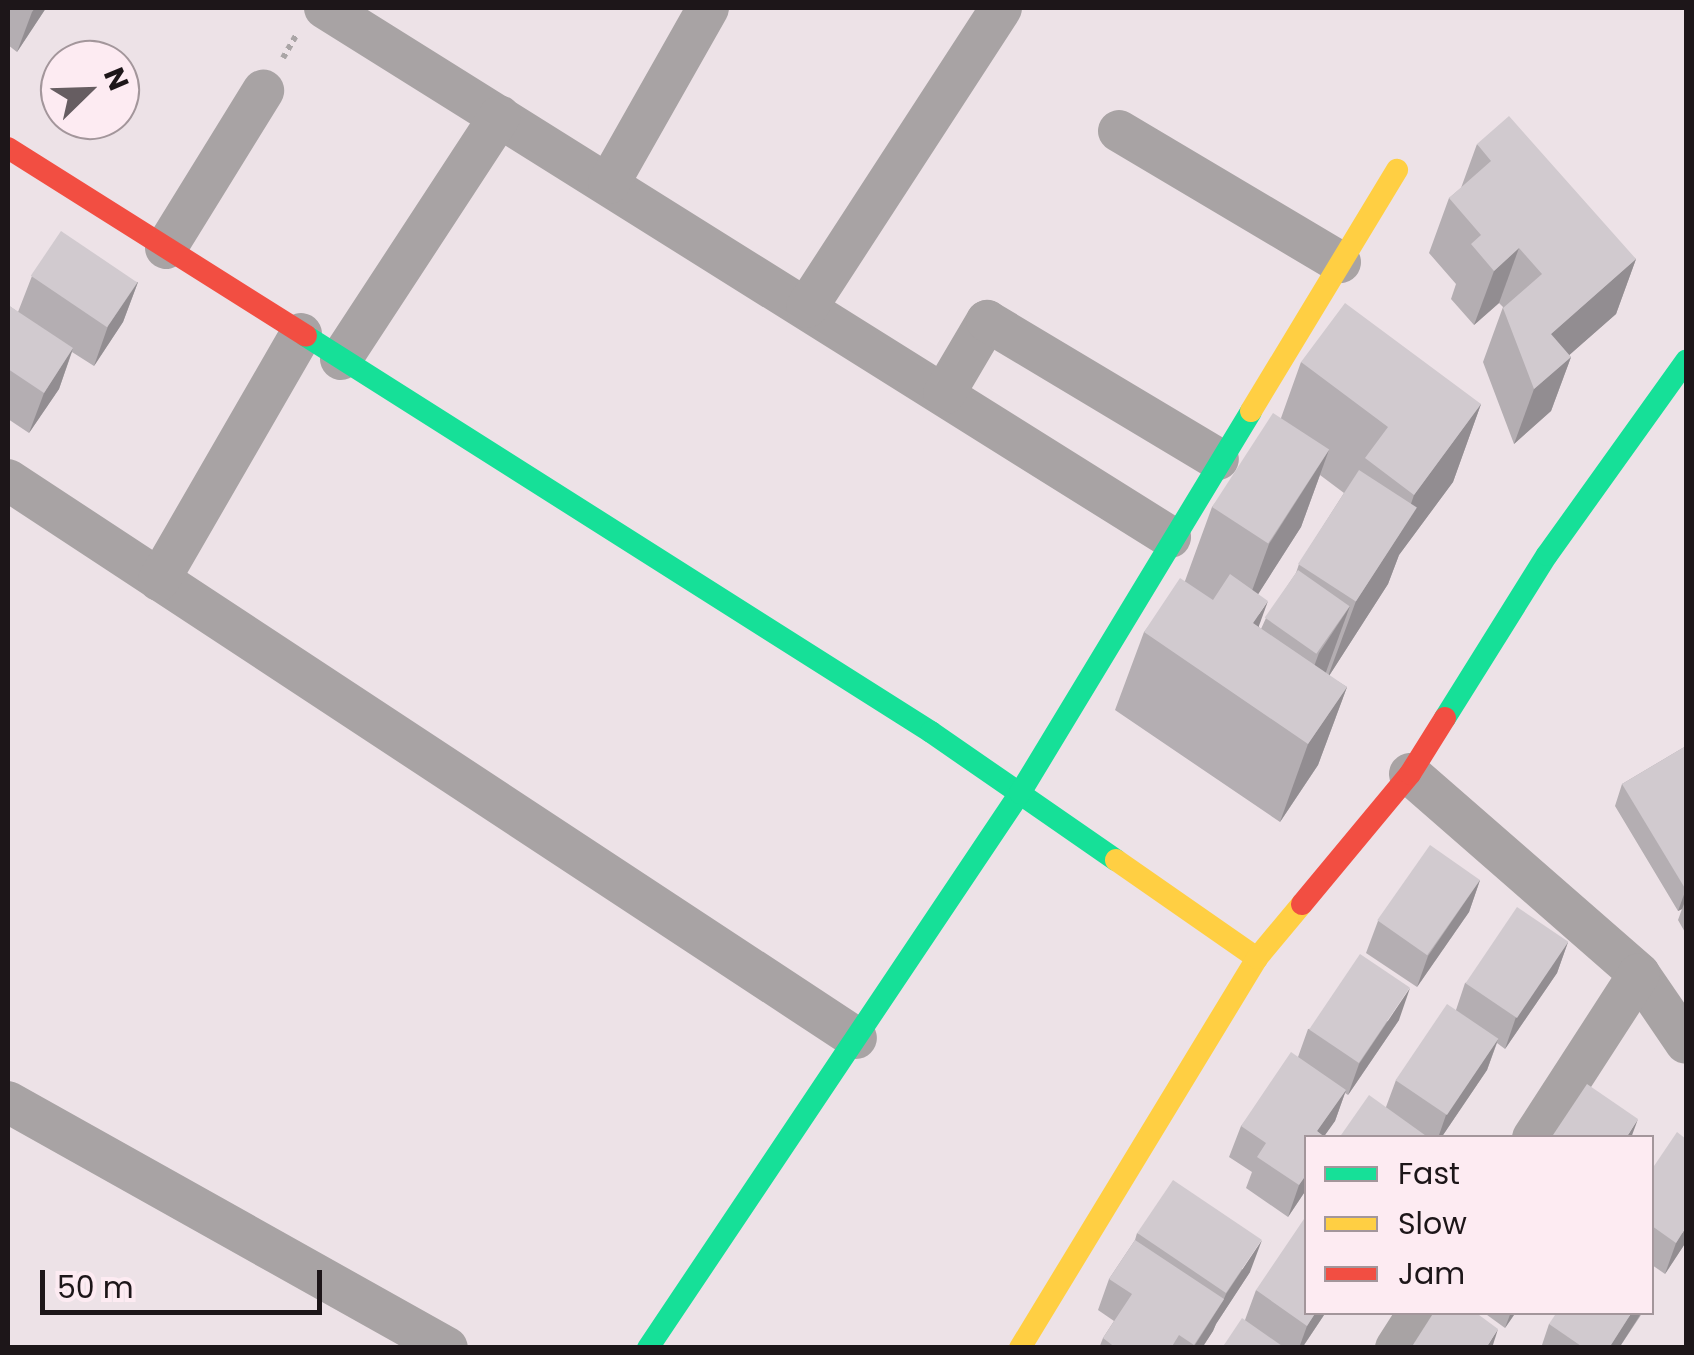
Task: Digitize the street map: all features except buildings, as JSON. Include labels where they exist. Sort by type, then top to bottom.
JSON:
[{"type":"street","points":[[609,183],[708,8]]},
{"type":"street","points":[[808,306],[1001,8]]},
{"type":"street","points":[[314,16],[500,116],[1170,537]]},
{"type":"street","points":[[166,248],[263,90]]},
{"type":"street","points":[[341,359],[500,116]]},
{"type":"street","points":[[1119,131],[1340,262]]},
{"type":"street","points":[[8,148],[1020,794],[1258,958]]},
{"type":"street","points":[[648,1348],[1020,794],[1170,537],[1397,170]]},
{"type":"street","points":[[944,394],[987,321],[1218,459]]},
{"type":"street","points":[[159,580],[301,334]]},
{"type":"street","points":[[1020,1348],[1258,958],[1410,774],[1547,556],[1686,361]]},
{"type":"street","points":[[8,480],[856,1038]]},
{"type":"street","points":[[1410,774],[1639,974],[1686,1042]]},
{"type":"street","points":[[1534,1135],[1639,974]]},
{"type":"street","points":[[8,1102],[447,1348]]},
{"type":"street","points":[[1396,1348],[1417,1315]]},
{"type":"path","points":[[263,90],[314,16]]},
{"type":"traffic: fast","points":[[306,336],[931,732],[1116,860]]},
{"type":"traffic: fast","points":[[1445,718],[1547,555],[1686,361]]},
{"type":"traffic: fast","points":[[648,1348],[1020,793],[1251,411]]},
{"type":"traffic: slow","points":[[1251,411],[1397,170]]},
{"type":"traffic: slow","points":[[1116,860],[1257,958]]},
{"type":"traffic: slow","points":[[1020,1348],[1257,958],[1302,904]]},
{"type":"traffic: jam","points":[[8,148],[306,336]]},
{"type":"traffic: jam","points":[[1302,904],[1410,774],[1445,718]]}]
